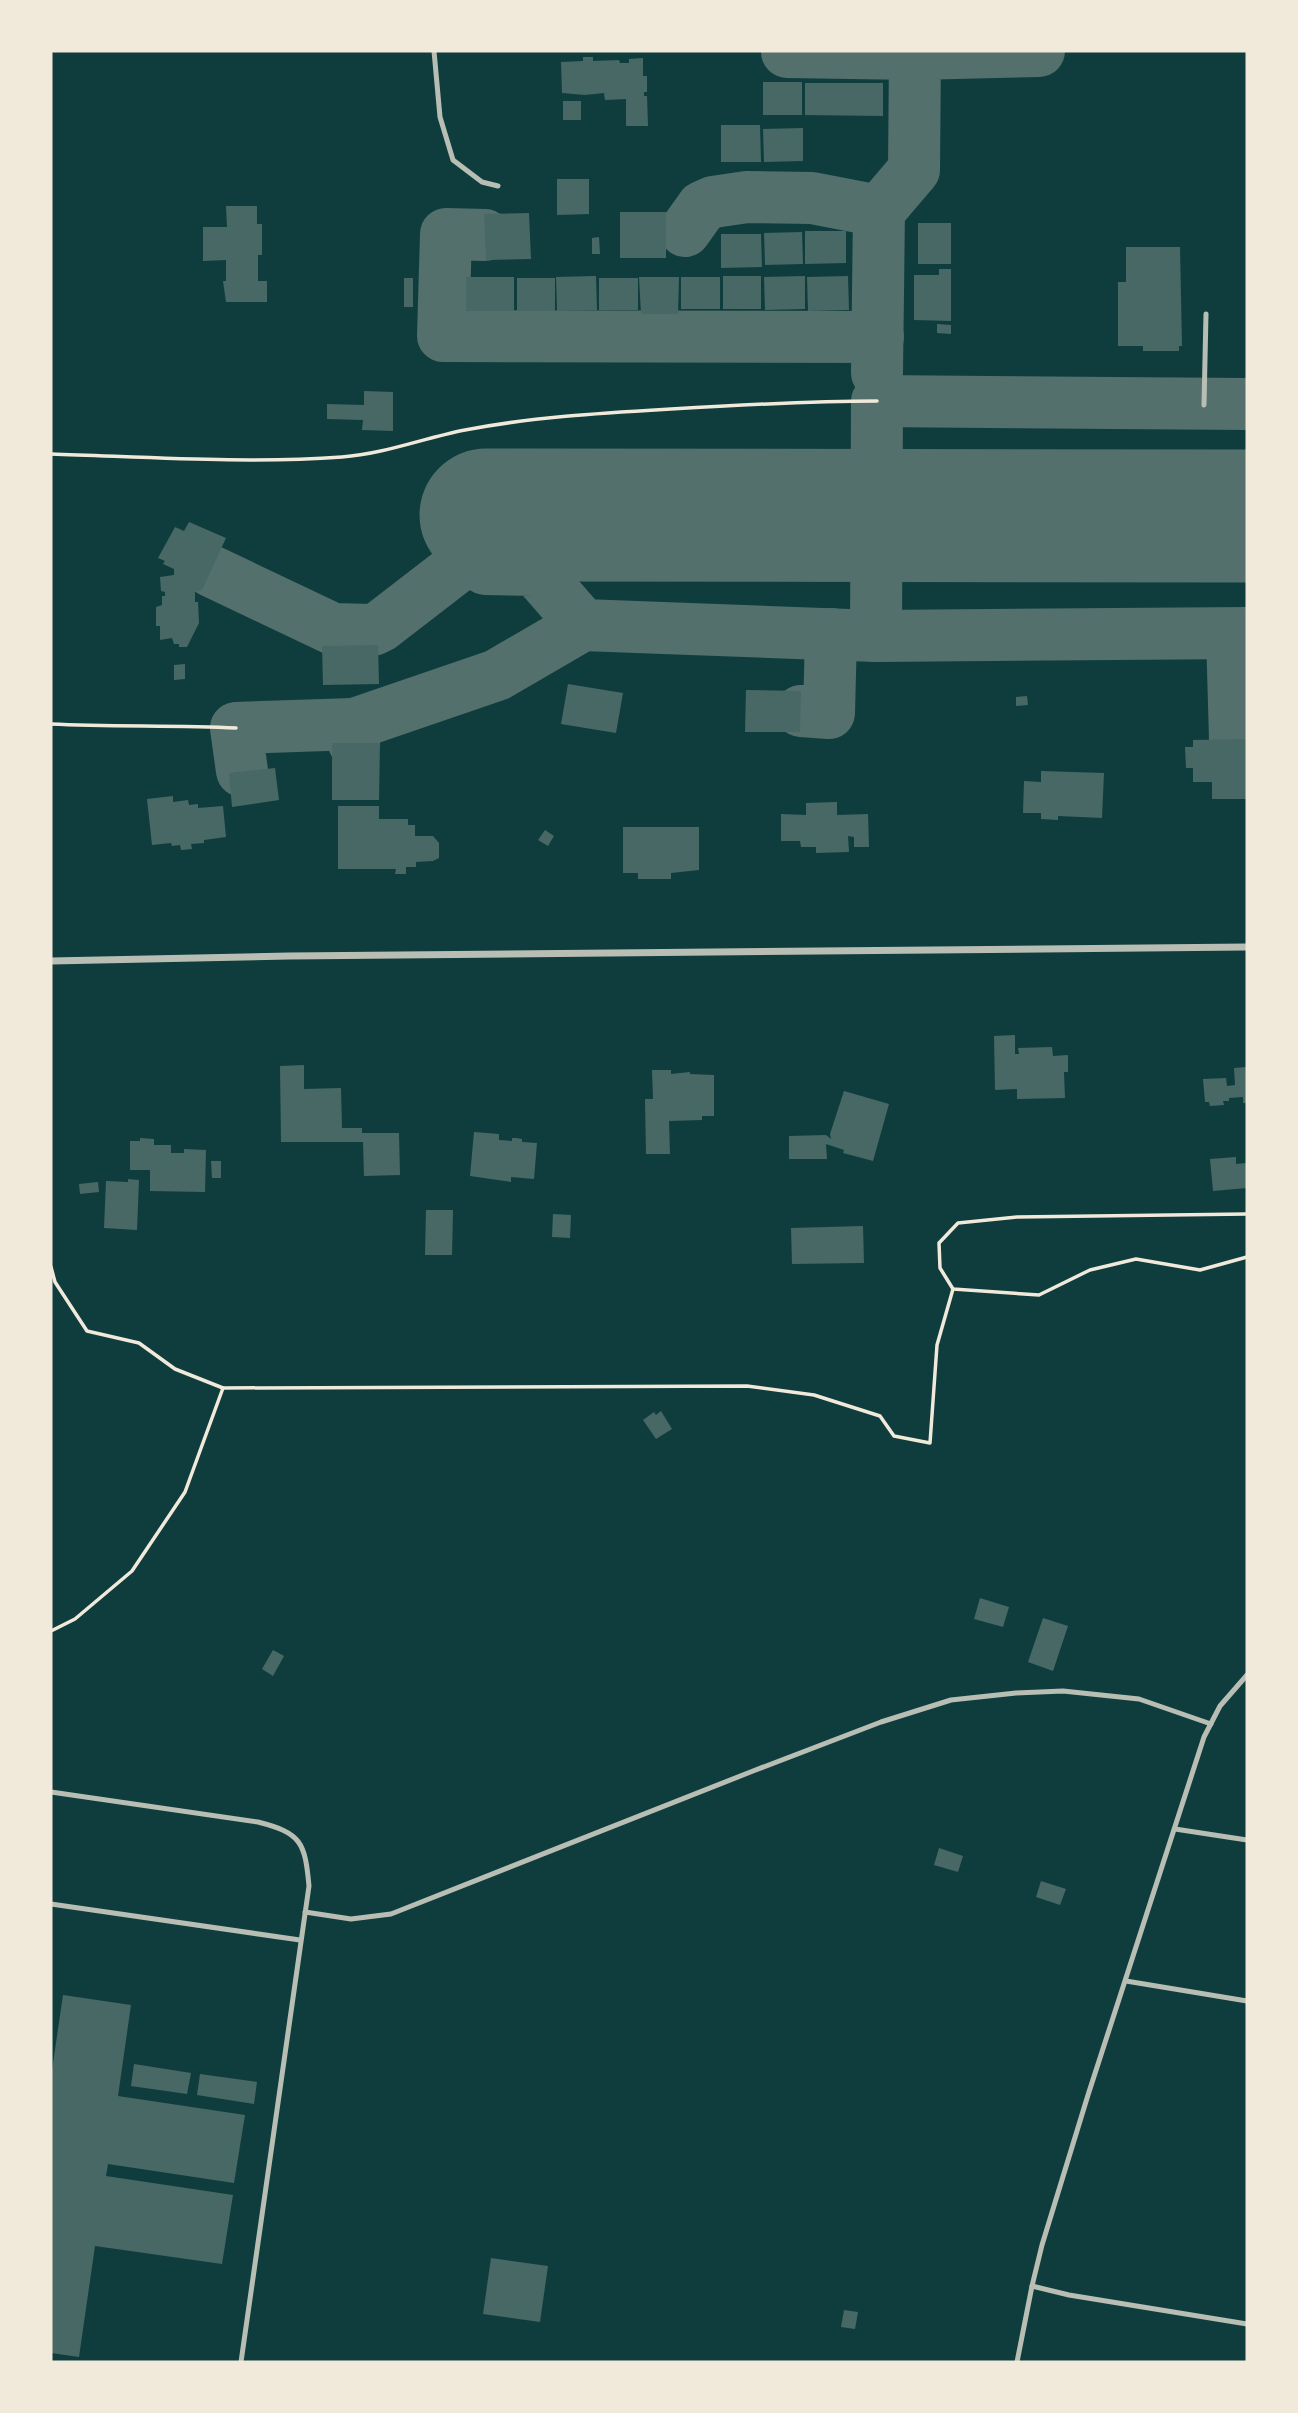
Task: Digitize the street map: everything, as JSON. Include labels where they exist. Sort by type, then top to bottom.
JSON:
[{"type":"street","points":[[51,961],[289,956],[1247,947]]},
{"type":"lane","points":[[434,51],[440,117],[453,160],[482,182],[498,186]]},
{"type":"lane","points":[[1204,405],[1206,314]]},
{"type":"lane","points":[[1017,2362],[1032,2286],[1088,2095],[1204,1737],[1220,1706],[1247,1675]]},
{"type":"lane","points":[[305,1912],[351,1919],[391,1914],[881,1722],[951,1700],[1063,1691],[1139,1699],[1211,1724]]},
{"type":"lane","points":[[51,1792],[258,1822],[282,1828],[297,1839],[306,1854],[309,1886],[241,2362]]},
{"type":"lane","points":[[1175,1829],[1247,1840]]},
{"type":"lane","points":[[51,1904],[300,1940]]},
{"type":"lane","points":[[1126,1981],[1247,2001]]},
{"type":"lane","points":[[1032,2286],[1069,2295],[1247,2323]]},
{"type":"path","points":[[51,454],[261,460],[345,457],[465,430],[563,418],[802,402],[877,401]]},
{"type":"path","points":[[51,724],[132,728],[236,728]]},
{"type":"path","points":[[51,1267],[55,1282],[86,1331],[139,1343],[175,1369],[223,1388],[747,1386],[814,1395],[880,1416],[894,1436],[930,1443],[937,1345],[953,1289],[940,1268],[939,1242],[958,1223],[1017,1217],[1247,1214]]},
{"type":"path","points":[[953,1289],[1039,1295],[1090,1270],[1136,1259],[1200,1270],[1247,1257]]},
{"type":"path","points":[[51,1631],[75,1619],[132,1571],[186,1492],[223,1388]]},
{"type":"building","points":[[583,57],[593,57],[593,61],[619,60],[620,63],[643,58],[643,76],[647,76],[647,92],[644,92],[644,96],[647,96],[648,126],[626,126],[626,99],[605,100],[604,93],[562,93],[561,62],[583,61]]},
{"type":"building","points":[[763,82],[802,82],[802,115],[763,115]]},
{"type":"building","points":[[805,83],[883,83],[883,116],[805,115]]},
{"type":"building","points":[[563,101],[581,101],[581,120],[563,120]]},
{"type":"building","points":[[721,125],[760,125],[761,162],[721,162]]},
{"type":"building","points":[[803,128],[803,161],[764,162],[763,129]]},
{"type":"building","points":[[557,179],[589,179],[589,214],[557,215]]},
{"type":"building","points":[[226,206],[257,206],[257,224],[262,224],[262,255],[258,255],[258,281],[267,281],[267,302],[226,302],[223,281],[226,281],[226,260],[203,261],[203,227],[227,227]]},
{"type":"building","points":[[620,212],[666,212],[666,258],[620,258]]},
{"type":"building","points":[[529,213],[531,259],[486,260],[484,214]]},
{"type":"building","points":[[918,223],[951,223],[951,264],[918,264]]},
{"type":"building","points":[[805,231],[846,231],[846,263],[805,264]]},
{"type":"building","points":[[802,232],[803,264],[765,265],[764,233]]},
{"type":"building","points":[[721,234],[761,234],[762,267],[721,268]]},
{"type":"building","points":[[599,237],[600,254],[592,254],[592,238]]},
{"type":"building","points":[[1126,247],[1180,247],[1182,346],[1179,346],[1179,351],[1143,351],[1143,346],[1118,346],[1118,282],[1126,282]]},
{"type":"building","points":[[939,269],[951,269],[951,321],[914,320],[914,275],[939,275]]},
{"type":"building","points":[[596,276],[597,310],[557,311],[556,277]]},
{"type":"building","points":[[723,276],[761,276],[761,309],[723,309]]},
{"type":"building","points":[[805,276],[805,309],[765,310],[764,277]]},
{"type":"building","points":[[848,276],[849,310],[808,311],[807,277]]},
{"type":"building","points":[[466,277],[514,277],[514,311],[466,311]]},
{"type":"building","points":[[639,277],[679,277],[678,314],[641,314]]},
{"type":"building","points":[[681,277],[720,277],[720,309],[681,309]]},
{"type":"building","points":[[404,278],[413,278],[413,307],[404,307]]},
{"type":"building","points":[[517,278],[555,278],[555,311],[517,311]]},
{"type":"building","points":[[599,278],[638,278],[638,310],[599,310]]},
{"type":"building","points":[[937,324],[951,325],[951,334],[937,333]]},
{"type":"building","points":[[364,391],[393,392],[393,431],[362,430],[363,420],[327,419],[327,404],[364,405]]},
{"type":"building","points":[[189,522],[226,538],[202,590],[195,592],[199,623],[187,647],[179,647],[179,644],[174,644],[172,638],[160,640],[160,626],[156,626],[156,607],[162,605],[162,596],[165,596],[165,592],[161,591],[160,577],[174,575],[174,569],[163,564],[165,561],[158,558],[175,527],[184,531]]},
{"type":"building","points":[[378,645],[379,684],[323,685],[322,646]]},
{"type":"building","points":[[185,664],[185,679],[174,680],[174,665]]},
{"type":"building","points":[[568,684],[623,693],[616,733],[561,724]]},
{"type":"building","points":[[746,690],[801,691],[800,732],[745,732]]},
{"type":"building","points":[[1027,696],[1028,705],[1016,706],[1016,697]]},
{"type":"building","points":[[1247,739],[1247,799],[1212,799],[1212,782],[1193,782],[1193,768],[1186,768],[1185,747],[1193,747],[1193,740]]},
{"type":"building","points":[[332,743],[380,743],[379,800],[332,800]]},
{"type":"building","points":[[275,768],[279,800],[232,807],[229,773]]},
{"type":"building","points":[[1041,771],[1104,773],[1102,818],[1058,816],[1058,820],[1041,819],[1041,813],[1023,813],[1024,781],[1041,782]]},
{"type":"building","points":[[173,796],[173,802],[188,800],[189,805],[198,804],[198,808],[223,806],[226,837],[191,844],[192,849],[181,850],[180,845],[172,846],[171,843],[152,845],[147,799]]},
{"type":"building","points":[[837,802],[837,815],[868,814],[869,847],[854,847],[854,837],[848,836],[849,852],[816,853],[816,847],[801,847],[800,841],[781,841],[781,814],[806,815],[806,803]]},
{"type":"building","points":[[338,806],[379,806],[379,819],[408,819],[408,825],[415,825],[415,836],[433,836],[439,843],[439,858],[416,862],[416,867],[406,867],[406,874],[395,874],[396,869],[338,869]]},
{"type":"building","points":[[623,827],[699,827],[699,870],[671,873],[671,879],[638,879],[638,873],[623,873]]},
{"type":"building","points":[[545,830],[554,836],[548,846],[538,840]]},
{"type":"building","points":[[1015,1035],[1015,1054],[1019,1054],[1018,1048],[1052,1047],[1053,1056],[1068,1055],[1068,1072],[1064,1072],[1065,1098],[1017,1099],[1017,1089],[995,1090],[994,1036]]},
{"type":"building","points":[[304,1065],[304,1089],[341,1088],[342,1128],[362,1128],[362,1133],[399,1133],[400,1175],[364,1176],[363,1142],[281,1142],[280,1066]]},
{"type":"building","points":[[1247,1067],[1247,1103],[1243,1103],[1243,1097],[1229,1098],[1229,1101],[1223,1101],[1224,1105],[1210,1106],[1209,1102],[1205,1102],[1203,1079],[1226,1078],[1227,1086],[1235,1085],[1234,1068]]},
{"type":"building","points":[[652,1070],[671,1070],[671,1074],[690,1072],[714,1075],[714,1116],[702,1116],[702,1120],[669,1121],[670,1154],[646,1154],[645,1099],[653,1099]]},
{"type":"building","points":[[844,1091],[889,1104],[873,1161],[843,1153],[844,1150],[826,1144],[827,1159],[789,1159],[789,1136],[826,1135],[831,1139],[830,1134]]},
{"type":"building","points":[[474,1132],[499,1134],[499,1140],[512,1141],[512,1138],[516,1138],[522,1139],[522,1142],[537,1143],[534,1179],[511,1177],[511,1182],[470,1176]]},
{"type":"building","points":[[140,1138],[154,1139],[154,1145],[171,1145],[171,1153],[184,1153],[184,1149],[206,1150],[205,1192],[150,1191],[150,1170],[130,1170],[130,1141],[140,1141]]},
{"type":"building","points":[[1236,1157],[1236,1164],[1247,1163],[1247,1188],[1213,1191],[1210,1159]]},
{"type":"building","points":[[211,1161],[221,1161],[221,1178],[212,1178]]},
{"type":"building","points":[[128,1179],[139,1180],[137,1230],[104,1228],[106,1181],[128,1182]]},
{"type":"building","points":[[98,1182],[99,1192],[80,1194],[79,1184]]},
{"type":"building","points":[[426,1210],[453,1210],[452,1255],[425,1255]]},
{"type":"building","points":[[553,1214],[571,1215],[570,1238],[552,1237]]},
{"type":"building","points":[[863,1226],[864,1263],[792,1264],[791,1228]]},
{"type":"building","points":[[661,1411],[672,1429],[656,1439],[643,1420],[654,1412],[656,1415]]},
{"type":"building","points":[[980,1598],[1009,1607],[1003,1627],[974,1619]]},
{"type":"building","points":[[1043,1618],[1068,1626],[1053,1671],[1028,1662]]},
{"type":"building","points":[[273,1650],[284,1656],[273,1676],[262,1669]]},
{"type":"building","points":[[939,1848],[963,1856],[958,1872],[934,1865]]},
{"type":"building","points":[[1041,1881],[1066,1889],[1060,1905],[1036,1897]]},
{"type":"building","points":[[63,1995],[131,2005],[118,2096],[245,2115],[234,2183],[108,2164],[106,2176],[233,2195],[222,2264],[95,2246],[79,2357],[51,2353],[51,2077]]},
{"type":"building","points":[[134,2064],[191,2073],[187,2094],[131,2086]]},
{"type":"building","points":[[200,2074],[257,2082],[254,2104],[197,2095]]},
{"type":"building","points":[[491,2258],[548,2266],[540,2322],[483,2314]]},
{"type":"building","points":[[844,2310],[858,2312],[855,2329],[841,2327]]},
{"type":"taxiway","points":[[877,373],[879,211],[914,170],[915,54],[1039,51]]},
{"type":"taxiway","points":[[787,52],[915,54]]},
{"type":"taxiway","points":[[685,231],[702,207],[713,202],[747,197],[812,198],[879,211]]},
{"type":"taxiway","points":[[485,235],[446,234],[443,336],[878,337]]},
{"type":"taxiway","points":[[876,636],[877,401],[1247,404]]},
{"type":"taxiway","points":[[486,515],[485,569],[535,570],[583,625],[876,636],[1247,633]]},
{"type":"taxiway","points":[[211,571],[333,629],[373,630],[473,555],[485,554]]},
{"type":"taxiway","points":[[354,743],[354,724],[497,675],[583,625]]},
{"type":"taxiway","points":[[801,711],[829,713],[831,634]]},
{"type":"taxiway","points":[[1232,634],[1235,739]]},
{"type":"taxiway","points":[[242,771],[236,728],[354,724]]},
{"type":"runway","points":[[486,515],[1247,516]]}]
